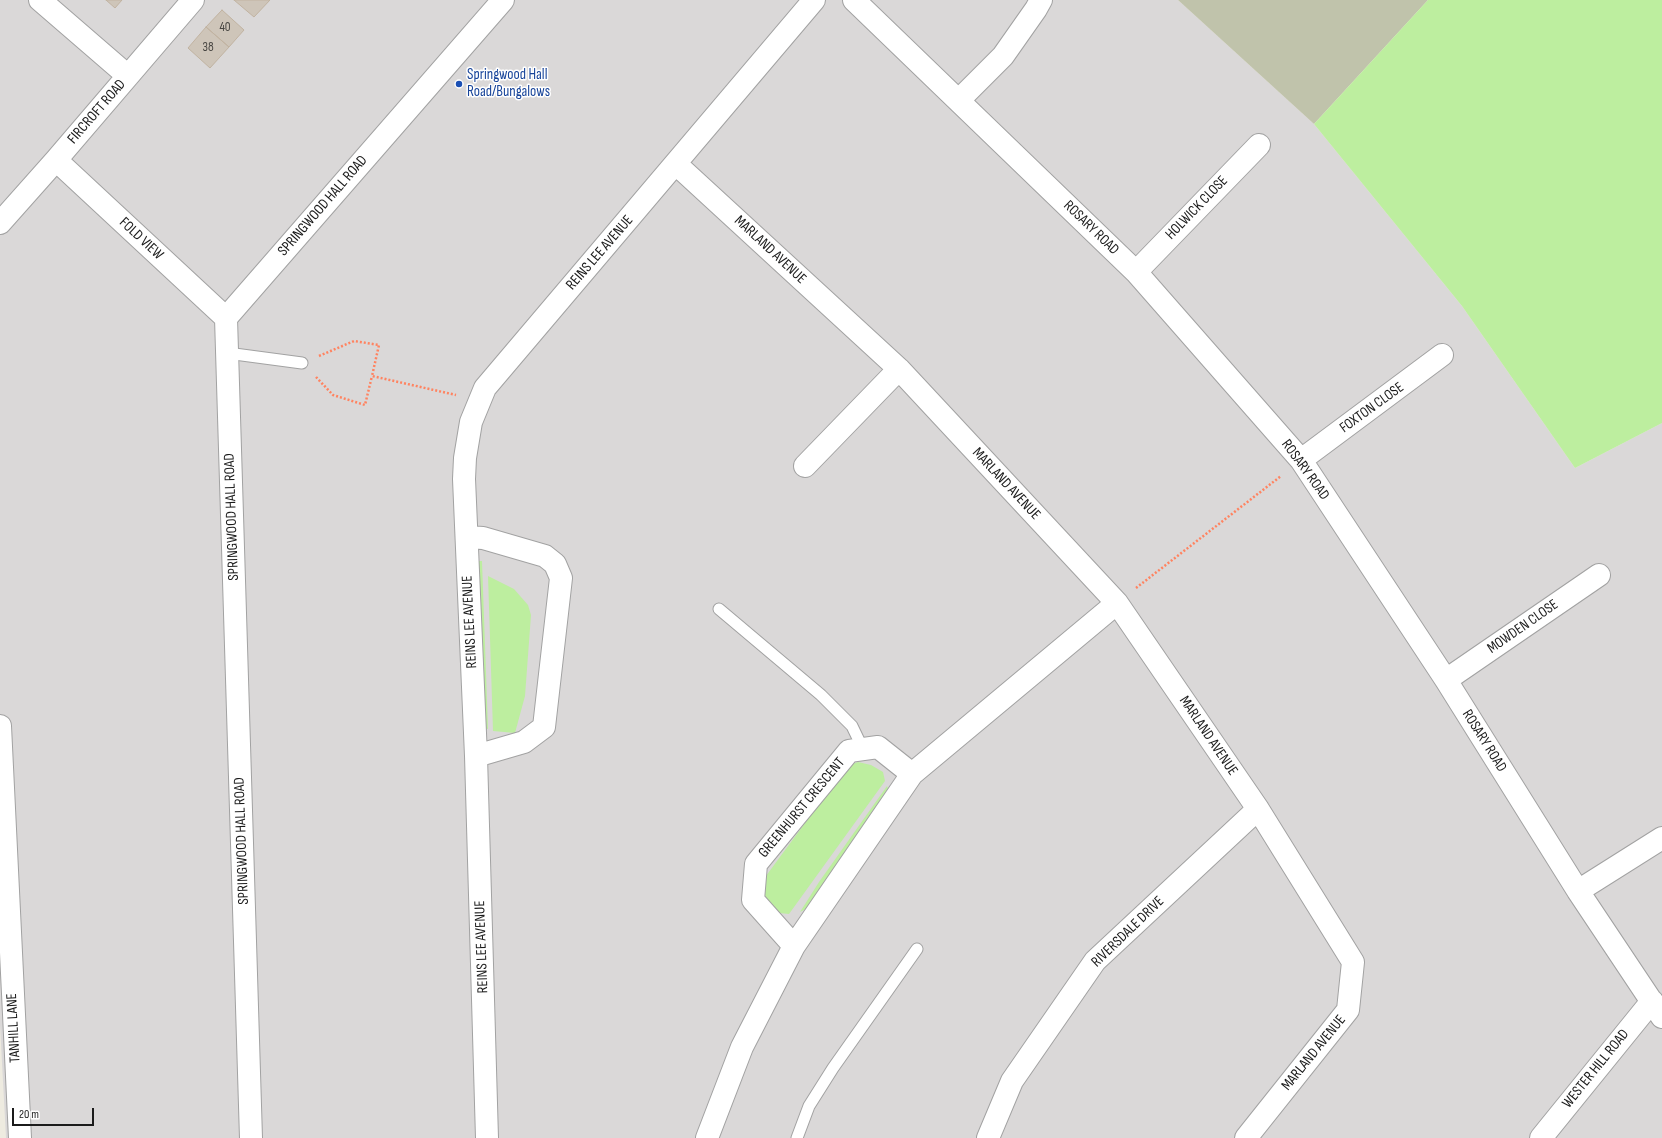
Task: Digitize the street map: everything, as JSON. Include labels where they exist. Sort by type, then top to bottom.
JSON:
[{"type":"street","points":[[40,0],[128,76]]},
{"type":"street","name":"FIRCROFT ROAD","points":[[0,223],[193,0]]},
{"type":"street","name":"SPRINGWOOD HALL ROAD","points":[[251,1138],[226,318],[502,0]]},
{"type":"street","name":"REINS LEE AVENUE","points":[[487,1138],[476,756],[464,479],[465,458],[471,422],[485,388],[814,0]]},
{"type":"street","name":"ROSARY ROAD","points":[[854,0],[1136,272],[1301,460],[1446,680],[1578,891],[1657,1009]]},
{"type":"street","points":[[959,100],[1003,56],[1036,9],[1040,0]]},
{"type":"street","name":"HOLWICK CLOSE","points":[[1136,272],[1258,145]]},
{"type":"street","name":"FOLD VIEW","points":[[56,160],[226,318]]},
{"type":"street","name":"MARLAND AVENUE","points":[[676,164],[899,369],[1117,603],[1258,809],[1353,962],[1348,1010],[1246,1138]]},
{"type":"street","name":"FOXTON CLOSE","points":[[1301,460],[1442,355]]},
{"type":"street","points":[[804,466],[899,369]]},
{"type":"street","points":[[466,537],[483,538],[545,556],[555,564],[561,578],[544,727],[524,742],[476,756]]},
{"type":"street","name":"MOWDEN CLOSE","points":[[1446,680],[1599,575]]},
{"type":"street","points":[[707,1138],[742,1047],[794,946],[912,774],[1117,603]]},
{"type":"street","name":"TANHILL LANE","points":[[0,726],[20,1138]]},
{"type":"street","name":"GREENHURST CRESCENT","points":[[794,946],[753,900],[756,864],[849,751],[878,747],[912,774]]},
{"type":"street","name":"RIVERSDALE DRIVE","points":[[988,1138],[1012,1081],[1095,961],[1258,809]]},
{"type":"street","points":[[1578,891],[1662,838]]},
{"type":"street","name":"WESTER HILL ROAD","points":[[1541,1138],[1657,1009]]},
{"type":"lane","points":[[227,353],[302,364]]},
{"type":"lane","points":[[719,610],[821,695],[852,726],[863,749]]},
{"type":"lane","points":[[797,1138],[810,1106],[833,1068],[917,949]]},
{"type":"path","points":[[354,341],[379,344],[372,376],[365,405],[333,395],[302,364],[354,341]]},
{"type":"path","points":[[372,376],[459,395]]},
{"type":"path","points":[[1117,603],[1301,460]]},
{"type":"shaded area","points":[[0,0],[1178,0],[1314,124],[1462,306],[1575,468],[1662,423],[1662,1138],[6,1138],[0,1025]]},
{"type":"shaded area","points":[[1178,0],[1428,0],[1314,124]]},
{"type":"green space","points":[[1428,0],[1662,0],[1662,423],[1575,468],[1462,306],[1314,124]]},
{"type":"green space","points":[[476,561],[482,561],[488,729],[481,728]]},
{"type":"green space","points":[[488,576],[514,589],[528,605],[531,615],[525,696],[515,733],[493,731]]},
{"type":"green space","points":[[858,762],[871,765],[883,772],[885,781],[789,914],[779,913],[769,904],[762,891],[763,880],[847,766]]},
{"type":"green space","points":[[887,786],[890,794],[808,908],[800,912],[819,882]]},
{"type":"building","points":[[106,0],[122,0],[115,8]]},
{"type":"building","points":[[234,0],[270,0],[254,17]]},
{"type":"building","points":[[222,10],[244,30],[229,47],[206,27]]},
{"type":"building","points":[[206,27],[229,47],[210,68],[188,48]]},
{"type":"place","name":"Springwood Hall Road/Bungalows","points":[[459,84]]}]
